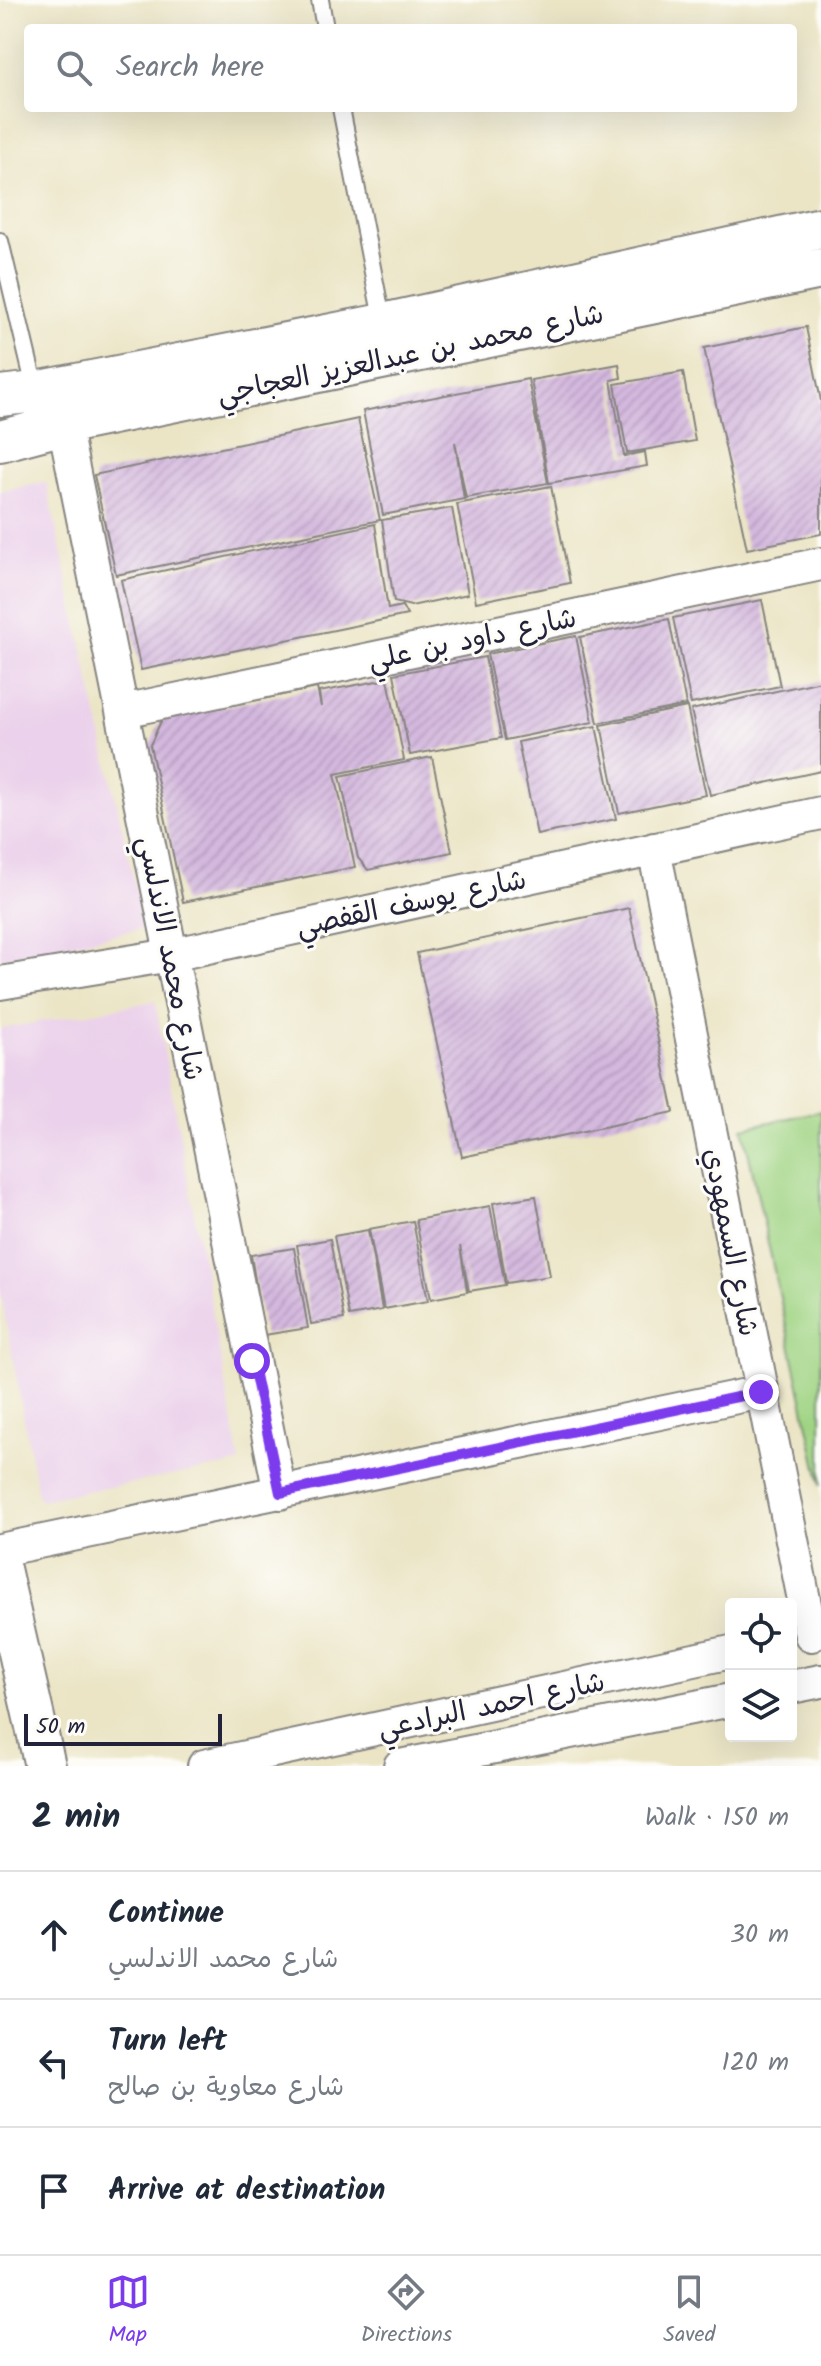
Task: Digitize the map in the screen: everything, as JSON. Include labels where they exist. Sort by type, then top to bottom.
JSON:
[{"type":"street","name":"شارع محمد بن عبدالعزيز العجاجي","points":[[18,394],[383,324],[821,228]]},
{"type":"street","name":"شارع محمد بن عبدالعزيز العجاجي","points":[[0,441],[64,424],[820,272]]},
{"type":"street","name":"شارع محمد الاندلسي","points":[[64,424],[280,1493]]},
{"type":"street","name":"شارع داود بن علي","points":[[123,711],[821,564]]},
{"type":"street","name":"شارع يوسف القفصي","points":[[0,983],[171,955],[821,813]]},
{"type":"street","name":"شارع السمهودي","points":[[654,849],[808,1635]]},
{"type":"street","points":[[0,1550],[761,1392]]},
{"type":"street","points":[[0,1569],[45,1766]]},
{"type":"street","name":"شارع احمد البرادعي","points":[[204,1766],[725,1653]]},
{"type":"street","points":[[797,1686],[821,1681]]},
{"type":"street","name":"شارع احمد البرادعي","points":[[400,1766],[725,1701]]},
{"type":"lane","points":[[320,0],[324,24]]},
{"type":"lane","points":[[342,112],[383,324]]},
{"type":"lane","points":[[0,241],[18,394]]},
{"type":"shaded area","points":[[46,482],[144,928],[0,959],[0,492]]},
{"type":"shaded area","points":[[155,1001],[240,1463],[39,1500],[0,1289],[0,1029]]},
{"type":"green space","points":[[821,1111],[821,1486],[743,1128]]},
{"type":"building","points":[[806,327],[821,401],[821,534],[747,549],[704,348]]},
{"type":"building","points":[[619,364],[621,378],[611,380],[624,456],[645,452],[647,466],[549,483],[531,380]]},
{"type":"building","points":[[683,372],[695,441],[627,453],[615,384]]},
{"type":"building","points":[[528,379],[548,483],[466,498],[455,442],[464,499],[383,515],[363,411]]},
{"type":"building","points":[[358,419],[380,520],[116,575],[94,475]]},
{"type":"building","points":[[551,486],[570,583],[476,602],[457,504]]},
{"type":"building","points":[[452,508],[468,594],[411,606],[394,602],[382,520]]},
{"type":"building","points":[[375,524],[388,609],[402,606],[407,615],[141,670],[121,580]]},
{"type":"building","points":[[762,600],[780,686],[691,704],[673,618]]},
{"type":"building","points":[[669,619],[686,705],[598,723],[580,637]]},
{"type":"building","points":[[576,636],[593,722],[505,740],[487,654]]},
{"type":"building","points":[[485,657],[501,738],[410,755],[394,674]]},
{"type":"building","points":[[388,679],[404,760],[335,774],[355,867],[183,902],[150,745],[162,719],[317,688],[321,707],[319,692]]},
{"type":"building","points":[[821,681],[821,771],[710,795],[691,710]]},
{"type":"building","points":[[687,707],[706,795],[619,813],[601,725]]},
{"type":"building","points":[[596,726],[616,819],[537,835],[518,742]]},
{"type":"building","points":[[432,757],[452,852],[368,870],[358,858],[340,776]]},
{"type":"building","points":[[629,908],[674,1112],[462,1157],[417,953]]},
{"type":"building","points":[[536,1196],[550,1276],[506,1283],[493,1203]]},
{"type":"building","points":[[490,1206],[505,1285],[469,1291],[460,1246],[467,1292],[431,1299],[416,1220]]},
{"type":"building","points":[[413,1221],[428,1301],[384,1309],[369,1229]]},
{"type":"building","points":[[368,1230],[382,1310],[349,1316],[334,1236]]},
{"type":"building","points":[[330,1239],[344,1319],[311,1324],[297,1245]]},
{"type":"building","points":[[294,1248],[308,1328],[264,1335],[251,1255]]},
{"type":"route","points":[[252,1361],[280,1493],[761,1392]]}]
